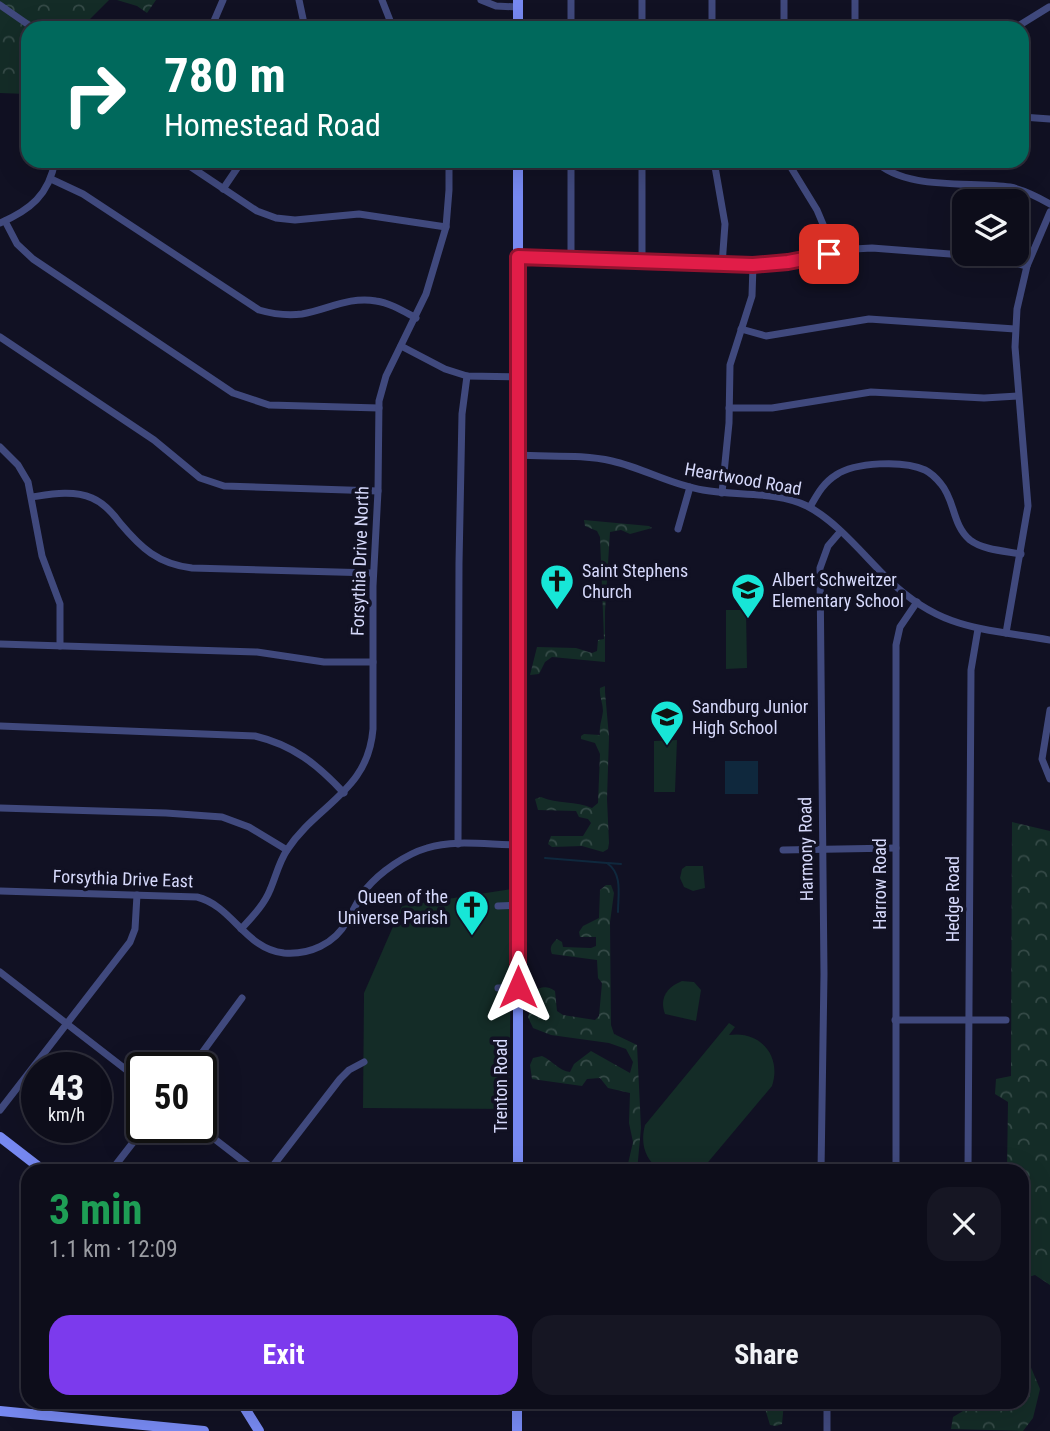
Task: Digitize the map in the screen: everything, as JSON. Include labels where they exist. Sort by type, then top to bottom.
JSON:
[{"type":"main road","name":"Trenton Road","points":[[518,168],[518,1164]]},
{"type":"main road","points":[[0,1137],[35,1164]]},
{"type":"main road","points":[[245,1409],[259,1431]]},
{"type":"main road","points":[[517,1409],[517,1431]]},
{"type":"main road","points":[[0,1411],[95,1426],[204,1431]]},
{"type":"street","points":[[214,21],[223,0]]},
{"type":"street","points":[[299,0],[304,21]]},
{"type":"street","points":[[382,0],[390,21]]},
{"type":"street","points":[[481,0],[496,6],[518,4]]},
{"type":"street","points":[[571,0],[571,21]]},
{"type":"street","points":[[642,0],[642,21]]},
{"type":"street","points":[[712,0],[712,21]]},
{"type":"street","points":[[784,0],[784,21]]},
{"type":"street","points":[[855,0],[855,21]]},
{"type":"street","points":[[0,5],[23,21]]},
{"type":"street","points":[[1025,21],[1048,5]]},
{"type":"street","points":[[1029,118],[1050,119]]},
{"type":"street","points":[[53,168],[43,195],[32,207],[2,222],[17,244],[33,259],[233,393],[269,405],[379,408]]},
{"type":"street","points":[[192,168],[257,211],[283,219],[359,214],[446,227]]},
{"type":"street","points":[[223,189],[237,168]]},
{"type":"street","name":"Forsythia Drive North","points":[[242,929],[262,904],[287,850],[358,777],[371,749],[373,573],[379,408],[386,376],[416,318],[446,227],[449,168]]},
{"type":"street","points":[[570,260],[571,168]]},
{"type":"street","points":[[642,168],[642,263]]},
{"type":"street","points":[[715,168],[725,224],[722,265]]},
{"type":"street","points":[[791,168],[817,210],[825,229],[829,254]]},
{"type":"street","points":[[883,168],[901,176],[931,181],[1012,188],[1050,204]]},
{"type":"street","points":[[51,179],[83,194],[258,310],[298,315],[364,299],[383,302],[416,318]]},
{"type":"street","points":[[1029,261],[1050,212]]},
{"type":"street","points":[[518,257],[753,265],[873,248],[952,254]]},
{"type":"street","points":[[722,493],[730,365],[752,296],[753,265]]},
{"type":"street","points":[[1006,633],[1028,501],[1015,329],[1018,301],[1027,266]]},
{"type":"street","points":[[741,329],[759,335],[775,335],[869,319],[1015,329]]},
{"type":"street","points":[[0,337],[154,440],[208,483],[224,486],[378,491]]},
{"type":"street","points":[[401,346],[446,369],[467,376],[518,377]]},
{"type":"street","points":[[458,844],[458,563],[462,414],[467,376]]},
{"type":"street","points":[[729,408],[780,407],[871,392],[984,398],[1018,396]]},
{"type":"street","points":[[0,447],[18,465],[28,482],[42,556],[60,604],[60,646]]},
{"type":"street","name":"Heartwood Road","points":[[517,455],[600,459],[690,487],[782,499],[810,508],[917,602],[954,622],[978,629],[1050,640]]},
{"type":"street","points":[[810,508],[824,484],[846,469],[878,464],[917,467],[929,473],[943,486],[958,526],[968,539],[991,549],[1021,554]]},
{"type":"street","points":[[678,529],[690,487]]},
{"type":"street","points":[[32,497],[71,493],[94,499],[110,509],[145,550],[172,565],[192,568],[373,573]]},
{"type":"street","name":"Harmony Road","points":[[821,1164],[824,1015],[820,568],[828,546],[840,532]]},
{"type":"street","name":"Harrow Road","points":[[895,1164],[896,646],[900,627],[917,602]]},
{"type":"street","name":"Hedge Road","points":[[968,1164],[971,670],[978,629]]},
{"type":"street","points":[[0,644],[257,652],[324,662],[373,662]]},
{"type":"street","points":[[1050,712],[1042,759],[1050,779]]},
{"type":"street","points":[[0,726],[254,736],[281,743],[303,755],[322,769],[344,793]]},
{"type":"street","points":[[0,808],[222,817],[249,827],[287,850]]},
{"type":"street","name":"Forsythia Drive East","points":[[0,891],[206,900],[219,907],[261,945],[281,953],[300,953],[316,949],[337,935],[364,891],[385,872],[427,848],[458,844],[518,845]]},
{"type":"street","points":[[783,850],[896,848]]},
{"type":"street","points":[[0,1110],[134,935],[137,895]]},
{"type":"street","points":[[498,906],[518,905]]},
{"type":"street","points":[[0,972],[126,1070]]},
{"type":"street","points":[[498,988],[518,987]]},
{"type":"street","points":[[203,1052],[242,998]]},
{"type":"street","points":[[895,1020],[1006,1020]]},
{"type":"street","points":[[274,1164],[340,1079],[349,1070],[364,1062]]},
{"type":"street","points":[[217,1141],[247,1164]]},
{"type":"street","points":[[116,1164],[133,1143]]},
{"type":"street","points":[[827,1409],[827,1431]]},
{"type":"green space","points":[[0,0],[109,0],[88,21],[21,21],[21,94],[0,93]]},
{"type":"green space","points":[[117,0],[156,0],[147,13],[137,6]]},
{"type":"green space","points":[[584,520],[652,528],[630,534],[621,530],[610,532],[605,662],[552,657],[545,662],[539,674],[530,675],[537,647],[576,648],[592,653],[597,651],[598,640],[604,639],[600,537],[597,531],[585,526]]},
{"type":"green space","points":[[726,610],[746,610],[747,668],[726,669]]},
{"type":"green space","points":[[605,686],[609,737],[608,849],[603,852],[582,846],[552,847],[548,844],[551,836],[583,836],[591,823],[588,819],[579,817],[576,811],[538,810],[535,799],[541,797],[592,808],[598,803],[600,754],[595,743],[581,739],[581,736],[600,735],[603,711],[600,688]]},
{"type":"green space","points":[[677,740],[675,792],[654,792],[654,741]]},
{"type":"green space","points":[[1012,822],[1050,831],[1050,1285],[1035,1275],[1029,1277],[1029,1164],[1007,1164],[1008,1102],[995,1094],[996,1079],[1011,1076]]},
{"type":"green space","points":[[686,866],[703,866],[705,888],[693,891],[684,887],[680,878],[682,869]]},
{"type":"green space","points":[[611,885],[614,893],[610,922],[611,1025],[614,1034],[637,1045],[641,1128],[638,1164],[628,1164],[633,1142],[629,1123],[630,1093],[608,1088],[600,1078],[587,1079],[582,1086],[532,1079],[530,1065],[533,1058],[542,1056],[570,1072],[574,1064],[591,1051],[630,1073],[633,1062],[626,1049],[609,1043],[551,1035],[533,1028],[528,1017],[532,992],[544,987],[555,991],[557,1011],[563,1015],[595,1020],[599,1016],[602,983],[598,978],[597,960],[552,954],[551,949],[557,939],[562,942],[563,947],[596,946],[596,937],[580,937],[579,932],[583,926],[599,918],[600,890]]},
{"type":"green space","points":[[512,889],[509,1109],[363,1108],[364,993],[402,906]]},
{"type":"green space","points":[[682,981],[694,982],[701,990],[696,1021],[665,1014],[663,1003],[666,994],[672,986]]},
{"type":"green space","points":[[729,1023],[735,1027],[729,1035],[750,1037],[759,1041],[771,1055],[774,1065],[772,1086],[707,1164],[653,1164],[645,1151],[645,1125]]},
{"type":"green space","points":[[1029,1363],[1040,1389],[1033,1418],[1023,1431],[951,1429],[953,1417],[966,1409],[1029,1409]]},
{"type":"green space","points":[[765,1409],[783,1409],[782,1424],[770,1425]]},
{"type":"water","points":[[725,761],[758,761],[758,794],[725,794]]},
{"type":"waterway","points":[[545,858],[607,863],[618,879],[618,912]]},
{"type":"waterway","points":[[608,863],[621,864]]},
{"type":"place","name":"Saint Stephens Church","points":[[557,611]]},
{"type":"place","name":"Albert Schweitzer Elementary School","points":[[748,620]]},
{"type":"place","name":"Sandburg Junior High School","points":[[667,747]]},
{"type":"place","name":"Queen of the Universe Parish","points":[[472,937]]},
{"type":"route","points":[[518,987],[518,257],[753,265],[829,254]]}]
